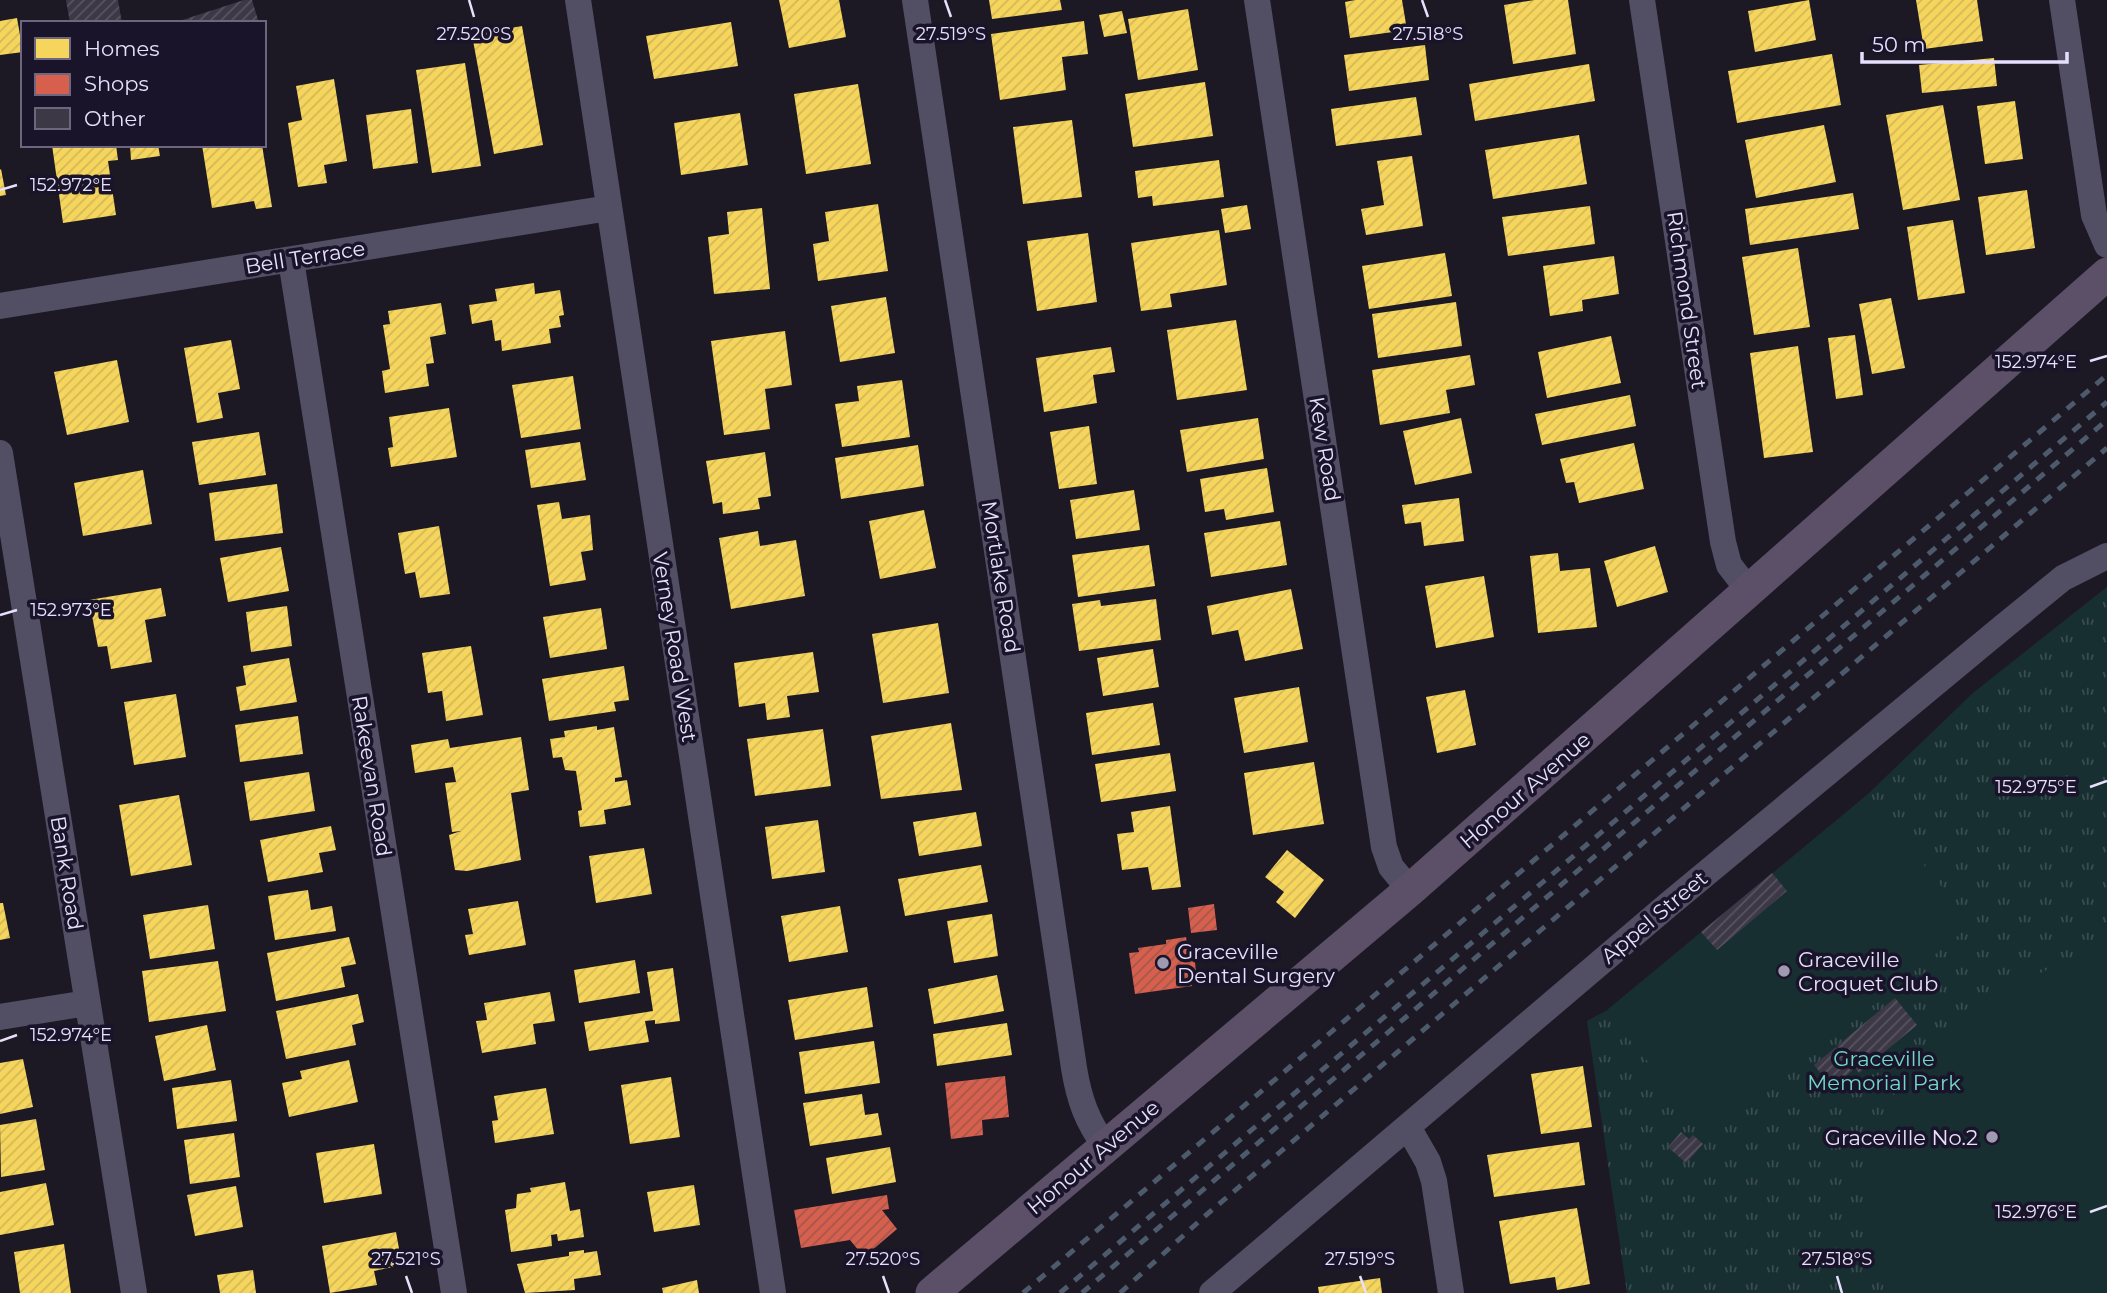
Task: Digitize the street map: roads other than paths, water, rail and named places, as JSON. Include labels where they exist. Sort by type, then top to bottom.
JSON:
[{"type":"main road","name":"Honour Avenue","points":[[932,1293],[1410,890],[2107,274]]},
{"type":"street","name":"Verney Road West","points":[[578,0],[773,1293]]},
{"type":"street","name":"Mortlake Road","points":[[915,0],[1078,1094],[1089,1123],[1106,1147]]},
{"type":"street","name":"Kew Road","points":[[1257,0],[1384,847],[1391,867],[1410,890]]},
{"type":"street","name":"Richmond Street","points":[[1642,0],[1723,542],[1729,565],[1750,592]]},
{"type":"street","points":[[2062,0],[2094,215],[2107,245]]},
{"type":"street","name":"Bell Terrace","points":[[0,306],[609,208]]},
{"type":"street","name":"Rakeevan Road","points":[[291,260],[454,1293]]},
{"type":"street","name":"Bank Road","points":[[0,453],[8,556],[87,1003],[134,1293]]},
{"type":"street","name":"Appel Street","points":[[1212,1293],[1668,905],[2003,627],[2063,579],[2107,556]]},
{"type":"street","points":[[0,1017],[87,1003]]},
{"type":"street","points":[[1408,1127],[1428,1161],[1434,1181],[1451,1293]]},
{"type":"railway","points":[[1023,1293],[2107,375]]},
{"type":"railway","points":[[1060,1293],[2107,402]]},
{"type":"railway","points":[[1082,1293],[2107,420]]},
{"type":"railway","points":[[1120,1293],[1205,1216],[2107,448]]},
{"type":"place","name":"Graceville Dental Surgery","points":[[1163,963]]},
{"type":"place","name":"Graceville Croquet Club","points":[[1784,971]]},
{"type":"place","name":"Graceville No.2","points":[[1992,1137]]},
{"type":"park label","name":"Graceville Memorial Park","points":[[1884,1070]]}]
